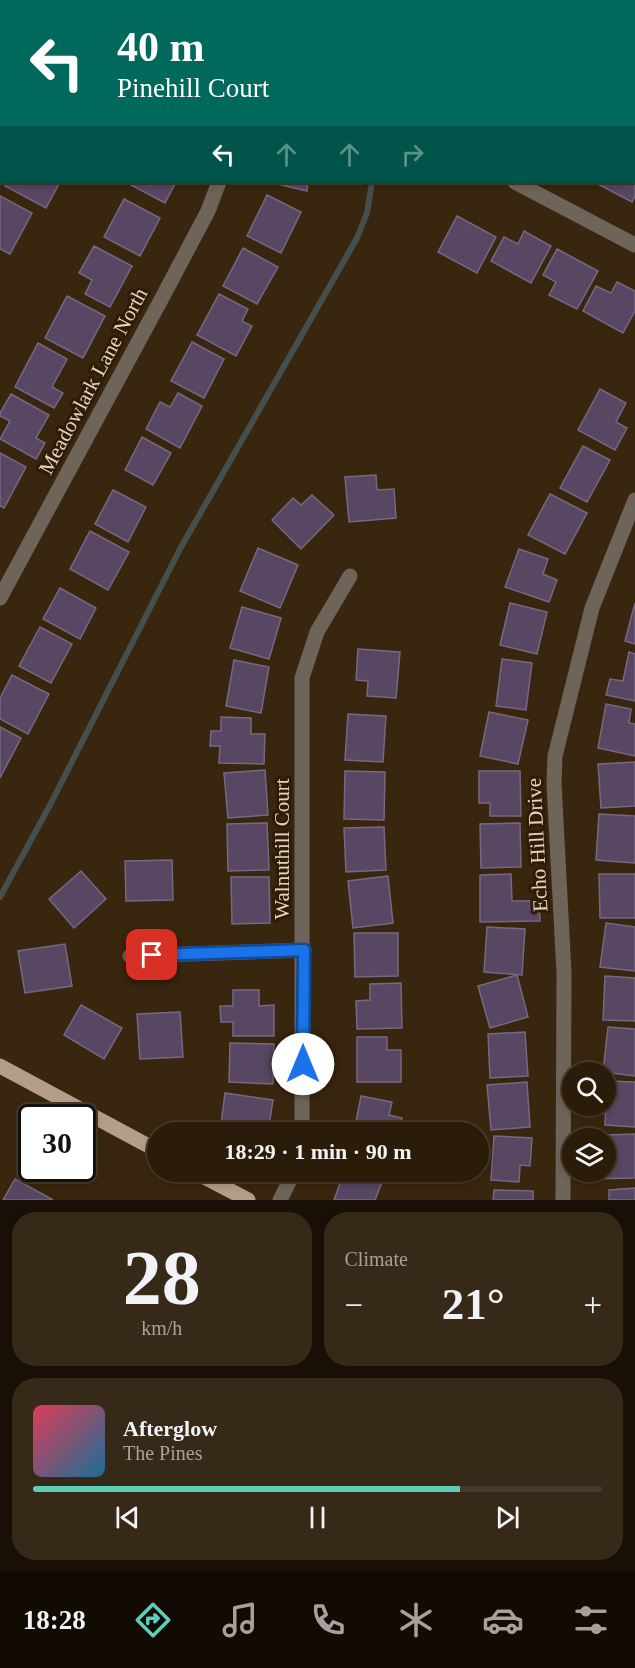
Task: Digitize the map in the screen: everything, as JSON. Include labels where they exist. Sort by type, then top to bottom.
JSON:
[{"type":"main road","points":[[0,1066],[147,1145]]},
{"type":"main road","points":[[214,1182],[248,1200]]},
{"type":"street","name":"Meadowlark Lane North","points":[[0,598],[208,211],[219,183]]},
{"type":"street","points":[[517,183],[635,245]]},
{"type":"street","name":"Echo Hill Drive","points":[[563,1200],[564,974],[554,783],[555,756],[592,608],[635,500]]},
{"type":"street","name":"Walnuthill Court","points":[[302,1122],[304,950],[302,678],[316,632],[350,576]]},
{"type":"street","points":[[130,956],[304,950]]},
{"type":"street","points":[[280,1200],[289,1182]]},
{"type":"building","points":[[6,183],[59,183],[46,208],[5,186]]},
{"type":"building","points":[[132,183],[175,183],[165,203],[131,185]]},
{"type":"building","points":[[273,183],[308,183],[307,191]]},
{"type":"building","points":[[596,183],[635,183],[635,196],[632,202]]},
{"type":"building","points":[[267,195],[301,212],[281,253],[247,236]]},
{"type":"building","points":[[0,196],[32,213],[10,254],[0,249]]},
{"type":"building","points":[[124,199],[160,218],[140,256],[104,237]]},
{"type":"building","points":[[457,216],[496,237],[477,273],[438,252]]},
{"type":"building","points":[[524,231],[551,246],[531,283],[491,261],[504,237],[518,244]]},
{"type":"building","points":[[94,246],[132,266],[110,307],[85,294],[92,280],[79,273]]},
{"type":"building","points":[[243,248],[278,267],[257,304],[223,286]]},
{"type":"building","points":[[557,249],[598,271],[577,309],[549,295],[556,282],[543,275]]},
{"type":"building","points":[[617,282],[635,291],[635,311],[623,333],[583,311],[596,286],[611,293]]},
{"type":"building","points":[[219,294],[248,309],[242,321],[252,326],[236,356],[197,335]]},
{"type":"building","points":[[67,296],[105,316],[83,358],[45,338]]},
{"type":"building","points":[[192,342],[224,359],[204,398],[171,381]]},
{"type":"building","points":[[38,343],[67,359],[52,387],[63,393],[54,408],[15,387]]},
{"type":"building","points":[[600,389],[626,403],[616,422],[627,428],[615,450],[578,430]]},
{"type":"building","points":[[178,393],[202,406],[180,448],[146,429],[160,402],[170,407]]},
{"type":"building","points":[[11,394],[49,415],[36,438],[45,443],[36,459],[0,439],[10,421],[0,416],[0,413]]},
{"type":"building","points":[[142,437],[171,453],[153,485],[125,470]]},
{"type":"building","points":[[583,446],[610,460],[587,502],[560,488]]},
{"type":"building","points":[[0,453],[26,467],[4,508],[0,506]]},
{"type":"building","points":[[376,475],[377,490],[394,489],[396,518],[349,522],[345,477]]},
{"type":"building","points":[[113,490],[146,507],[128,542],[95,524]]},
{"type":"building","points":[[550,494],[587,513],[565,554],[528,535]]},
{"type":"building","points":[[312,495],[334,515],[301,549],[272,520],[293,498],[301,505]]},
{"type":"building","points":[[90,531],[129,552],[108,590],[70,569]]},
{"type":"building","points":[[258,548],[298,565],[280,608],[240,591]]},
{"type":"building","points":[[519,549],[548,559],[543,574],[557,580],[549,602],[505,587]]},
{"type":"building","points":[[60,588],[96,608],[80,639],[43,619]]},
{"type":"building","points":[[510,603],[547,612],[537,654],[500,645]]},
{"type":"building","points":[[635,603],[635,644],[625,641]]},
{"type":"building","points":[[242,607],[281,618],[269,659],[230,648]]},
{"type":"building","points":[[40,627],[72,644],[51,683],[19,666]]},
{"type":"building","points":[[358,649],[400,652],[396,698],[367,696],[368,681],[356,680]]},
{"type":"building","points":[[629,652],[635,654],[635,701],[606,695],[610,679],[623,681]]},
{"type":"building","points":[[502,659],[532,663],[526,710],[496,706]]},
{"type":"building","points":[[234,660],[269,667],[261,713],[226,706]]},
{"type":"building","points":[[12,675],[49,694],[28,734],[0,719],[0,698]]},
{"type":"building","points":[[606,704],[631,709],[629,723],[635,724],[635,756],[598,748]]},
{"type":"building","points":[[489,712],[528,720],[518,764],[480,756]]},
{"type":"building","points":[[348,714],[386,716],[383,762],[345,760]]},
{"type":"building","points":[[221,717],[251,718],[251,734],[265,734],[264,764],[219,763],[220,746],[210,746],[211,731],[221,731]]},
{"type":"building","points":[[0,727],[21,738],[0,778]]},
{"type":"building","points":[[635,762],[635,806],[601,808],[598,764]]},
{"type":"building","points":[[265,770],[268,815],[228,818],[224,773]]},
{"type":"building","points":[[345,771],[385,772],[384,820],[344,819]]},
{"type":"building","points":[[479,771],[520,771],[521,816],[490,816],[490,803],[479,803]]},
{"type":"building","points":[[599,814],[635,816],[635,863],[596,860]]},
{"type":"building","points":[[267,823],[269,870],[228,871],[227,824]]},
{"type":"building","points":[[520,823],[521,867],[481,868],[480,824]]},
{"type":"building","points":[[384,827],[386,870],[346,872],[344,828]]},
{"type":"building","points":[[172,860],[173,900],[126,901],[125,861]]},
{"type":"building","points":[[81,871],[106,899],[74,928],[49,899]]},
{"type":"building","points":[[511,874],[512,901],[539,901],[540,921],[480,922],[480,875]]},
{"type":"building","points":[[599,874],[635,874],[635,918],[600,918]]},
{"type":"building","points":[[388,876],[393,923],[353,928],[348,881]]},
{"type":"building","points":[[231,877],[269,877],[270,923],[232,924]]},
{"type":"building","points":[[606,923],[635,927],[635,971],[600,967]]},
{"type":"building","points":[[487,927],[525,929],[522,975],[484,972]]},
{"type":"building","points":[[354,933],[398,933],[398,976],[355,977]]},
{"type":"building","points":[[65,944],[72,986],[25,993],[18,951]]},
{"type":"building","points":[[517,975],[528,1017],[490,1028],[478,986]]},
{"type":"building","points":[[605,976],[635,978],[635,1021],[603,1020]]},
{"type":"building","points":[[401,983],[402,1028],[357,1029],[356,1001],[370,1000],[370,984]]},
{"type":"building","points":[[233,990],[259,990],[259,1006],[274,1005],[274,1036],[233,1036],[233,1022],[221,1022],[220,1006],[233,1006]]},
{"type":"building","points":[[81,1005],[122,1028],[104,1059],[64,1035]]},
{"type":"building","points":[[180,1012],[183,1057],[140,1059],[137,1014]]},
{"type":"building","points":[[608,1027],[635,1029],[635,1076],[616,1074],[616,1062],[604,1062]]},
{"type":"building","points":[[525,1032],[528,1076],[490,1078],[488,1034]]},
{"type":"building","points":[[357,1037],[387,1037],[387,1050],[401,1050],[401,1082],[357,1082]]},
{"type":"building","points":[[230,1043],[274,1044],[273,1084],[229,1082]]},
{"type":"building","points":[[616,1081],[635,1082],[635,1127],[605,1125],[605,1116],[616,1116]]},
{"type":"building","points":[[527,1082],[530,1127],[491,1130],[487,1085]]},
{"type":"building","points":[[225,1093],[273,1100],[270,1122],[221,1122]]},
{"type":"building","points":[[361,1096],[392,1102],[389,1115],[402,1118],[401,1122],[356,1122]]},
{"type":"building","points":[[635,1134],[635,1178],[616,1178],[616,1135]]},
{"type":"building","points":[[494,1136],[532,1138],[530,1166],[520,1165],[519,1182],[491,1180]]},
{"type":"building","points":[[15,1179],[53,1200],[3,1200]]},
{"type":"building","points":[[340,1182],[382,1182],[375,1200],[334,1200]]},
{"type":"building","points":[[635,1188],[635,1200],[609,1200],[609,1190]]},
{"type":"building","points":[[494,1190],[533,1191],[533,1200],[493,1200]]},
{"type":"waterway","points":[[0,897],[50,805],[180,549],[357,238],[367,213],[372,183]]},
{"type":"route","points":[[152,955],[304,950],[303,1064]]}]
